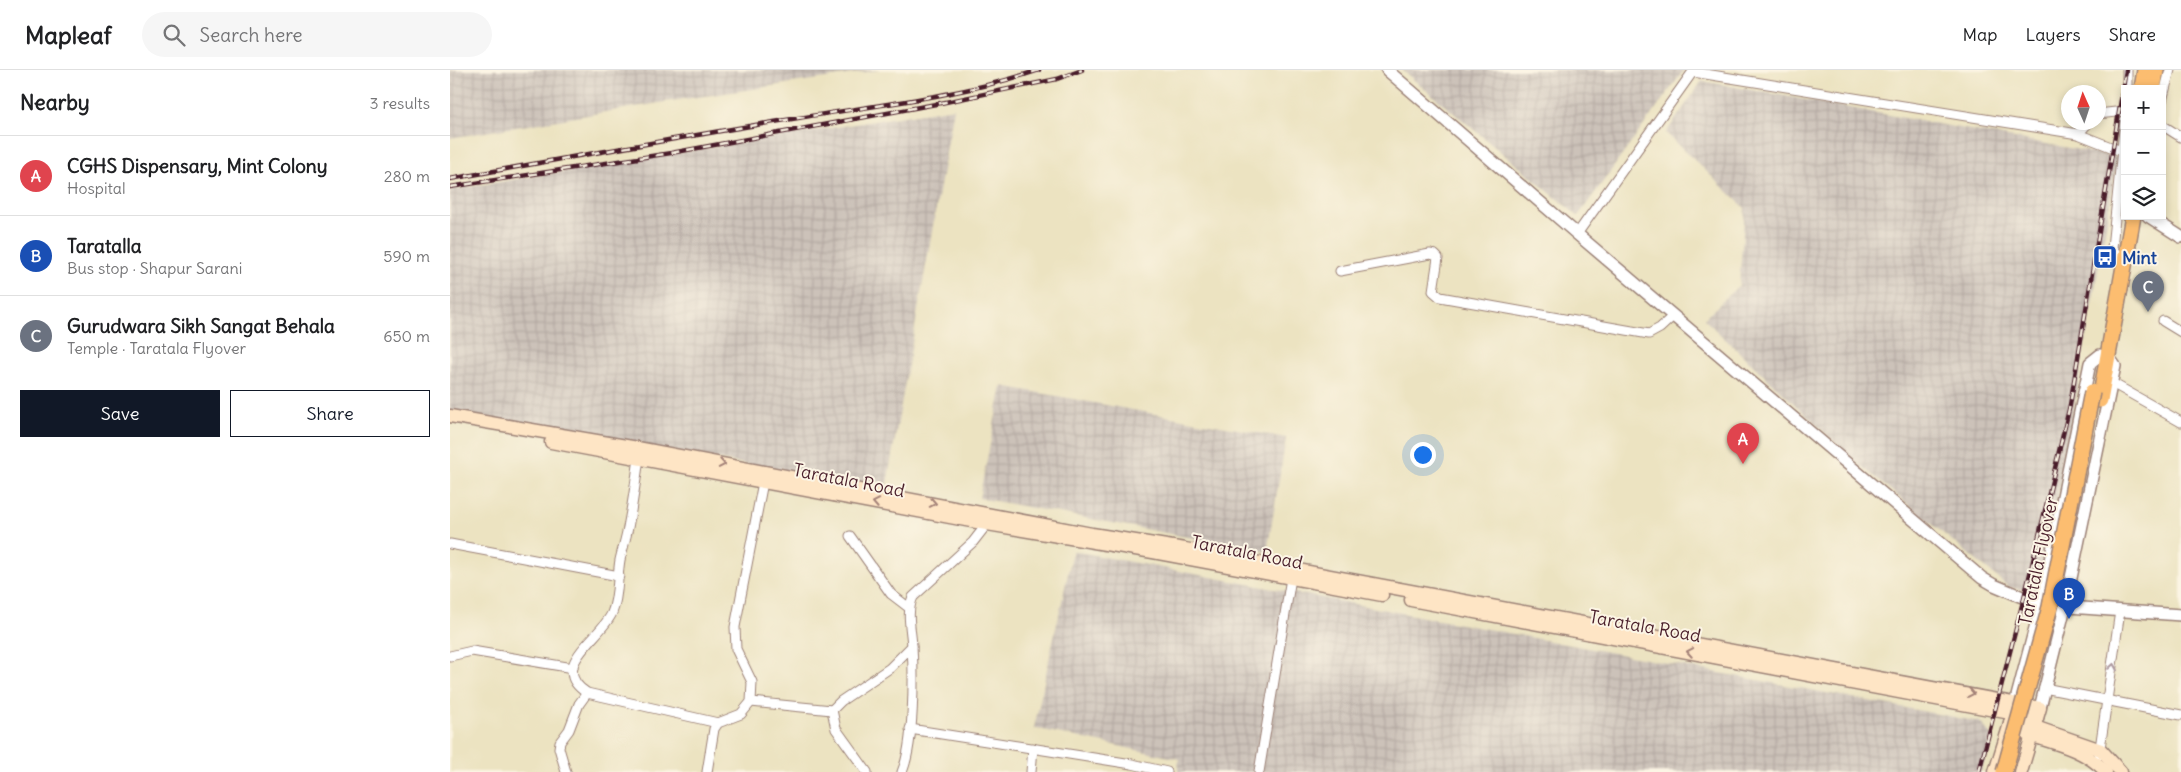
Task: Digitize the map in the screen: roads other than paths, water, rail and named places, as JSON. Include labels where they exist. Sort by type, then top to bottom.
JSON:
[{"type":"highway","points":[[2143,85],[2145,70]]},
{"type":"highway","points":[[2154,85],[2156,70]]},
{"type":"highway","points":[[2104,356],[2124,220]]},
{"type":"highway","points":[[2104,356],[2131,220]]},
{"type":"highway","name":"Taratala Flyover","points":[[2013,772],[2056,613],[2104,356]]},
{"type":"highway","name":"Taratala Flyover","points":[[2004,772],[2050,607],[2096,396]]},
{"type":"main road","points":[[450,416],[624,445],[995,522],[1978,695],[2012,717],[2036,722],[2081,752],[2099,756],[2121,772]]},
{"type":"main road","name":"Taratala Road","points":[[450,424],[762,482],[995,522],[1948,700],[2012,717]]},
{"type":"main road","points":[[2012,717],[2036,722]]},
{"type":"main road","points":[[1996,772],[2012,717]]},
{"type":"main road","points":[[2021,772],[2036,722]]},
{"type":"main road","points":[[2099,756],[2106,772]]},
{"type":"street","points":[[1387,70],[1576,234],[1982,578],[2041,605],[2181,615]]},
{"type":"street","points":[[2127,70],[2127,85]]},
{"type":"street","points":[[2166,86],[2170,70]]},
{"type":"street","points":[[1576,234],[1693,71],[2078,134],[2121,151],[2112,248],[2119,258]]},
{"type":"street","points":[[2106,113],[2121,111]]},
{"type":"street","points":[[2166,127],[2181,136]]},
{"type":"street","points":[[2078,134],[2082,130]]},
{"type":"street","points":[[2154,220],[2181,237]]},
{"type":"street","points":[[1340,271],[1430,254],[1438,258],[1433,290],[1440,297],[1649,334],[1660,328],[1673,316]]},
{"type":"street","points":[[2162,321],[2181,332]]},
{"type":"street","points":[[2012,717],[2041,605],[2090,363],[2104,356],[2115,366],[2112,383],[2065,607],[2036,722]]},
{"type":"street","points":[[2112,383],[2181,422]]},
{"type":"street","points":[[639,458],[612,613],[607,622],[580,652],[573,668],[573,677],[580,688],[587,693],[718,723],[741,714],[751,702],[752,682],[736,649],[735,627],[762,482]]},
{"type":"street","points":[[902,772],[910,729],[913,696],[912,646],[908,607],[913,597],[995,522]]},
{"type":"street","points":[[850,536],[891,594],[908,607]]},
{"type":"street","points":[[450,544],[619,576]]},
{"type":"street","points":[[1259,772],[1291,578]]},
{"type":"street","points":[[2099,756],[2120,612]]},
{"type":"street","points":[[832,710],[841,701],[890,668],[912,646]]},
{"type":"street","points":[[450,656],[472,650],[573,668]]},
{"type":"street","points":[[2044,688],[2181,716]]},
{"type":"street","points":[[566,772],[559,748],[560,742],[568,730],[579,704],[587,693]]},
{"type":"street","points":[[751,702],[832,710]]},
{"type":"street","points":[[832,710],[836,729],[867,772]]},
{"type":"street","points":[[707,772],[714,729],[718,723]]},
{"type":"street","points":[[910,729],[1033,748],[1167,772]]},
{"type":"street","points":[[1031,772],[1033,748]]},
{"type":"railway","points":[[450,179],[798,118],[920,99],[980,87],[1039,70]]},
{"type":"railway","points":[[450,187],[671,153],[936,104],[1057,79],[1082,70]]},
{"type":"railway","points":[[1979,772],[2028,582],[2070,405],[2126,70]]},
{"type":"place","name":"Mint","points":[[2105,257]]},
{"type":"place","name":"Gurudwara Sikh Sangat Behala","points":[[2148,312]]},
{"type":"place","name":"CGHS Dispensary, Mint Colony","points":[[1743,464]]},
{"type":"place","name":"Taratalla","points":[[2069,619]]}]
